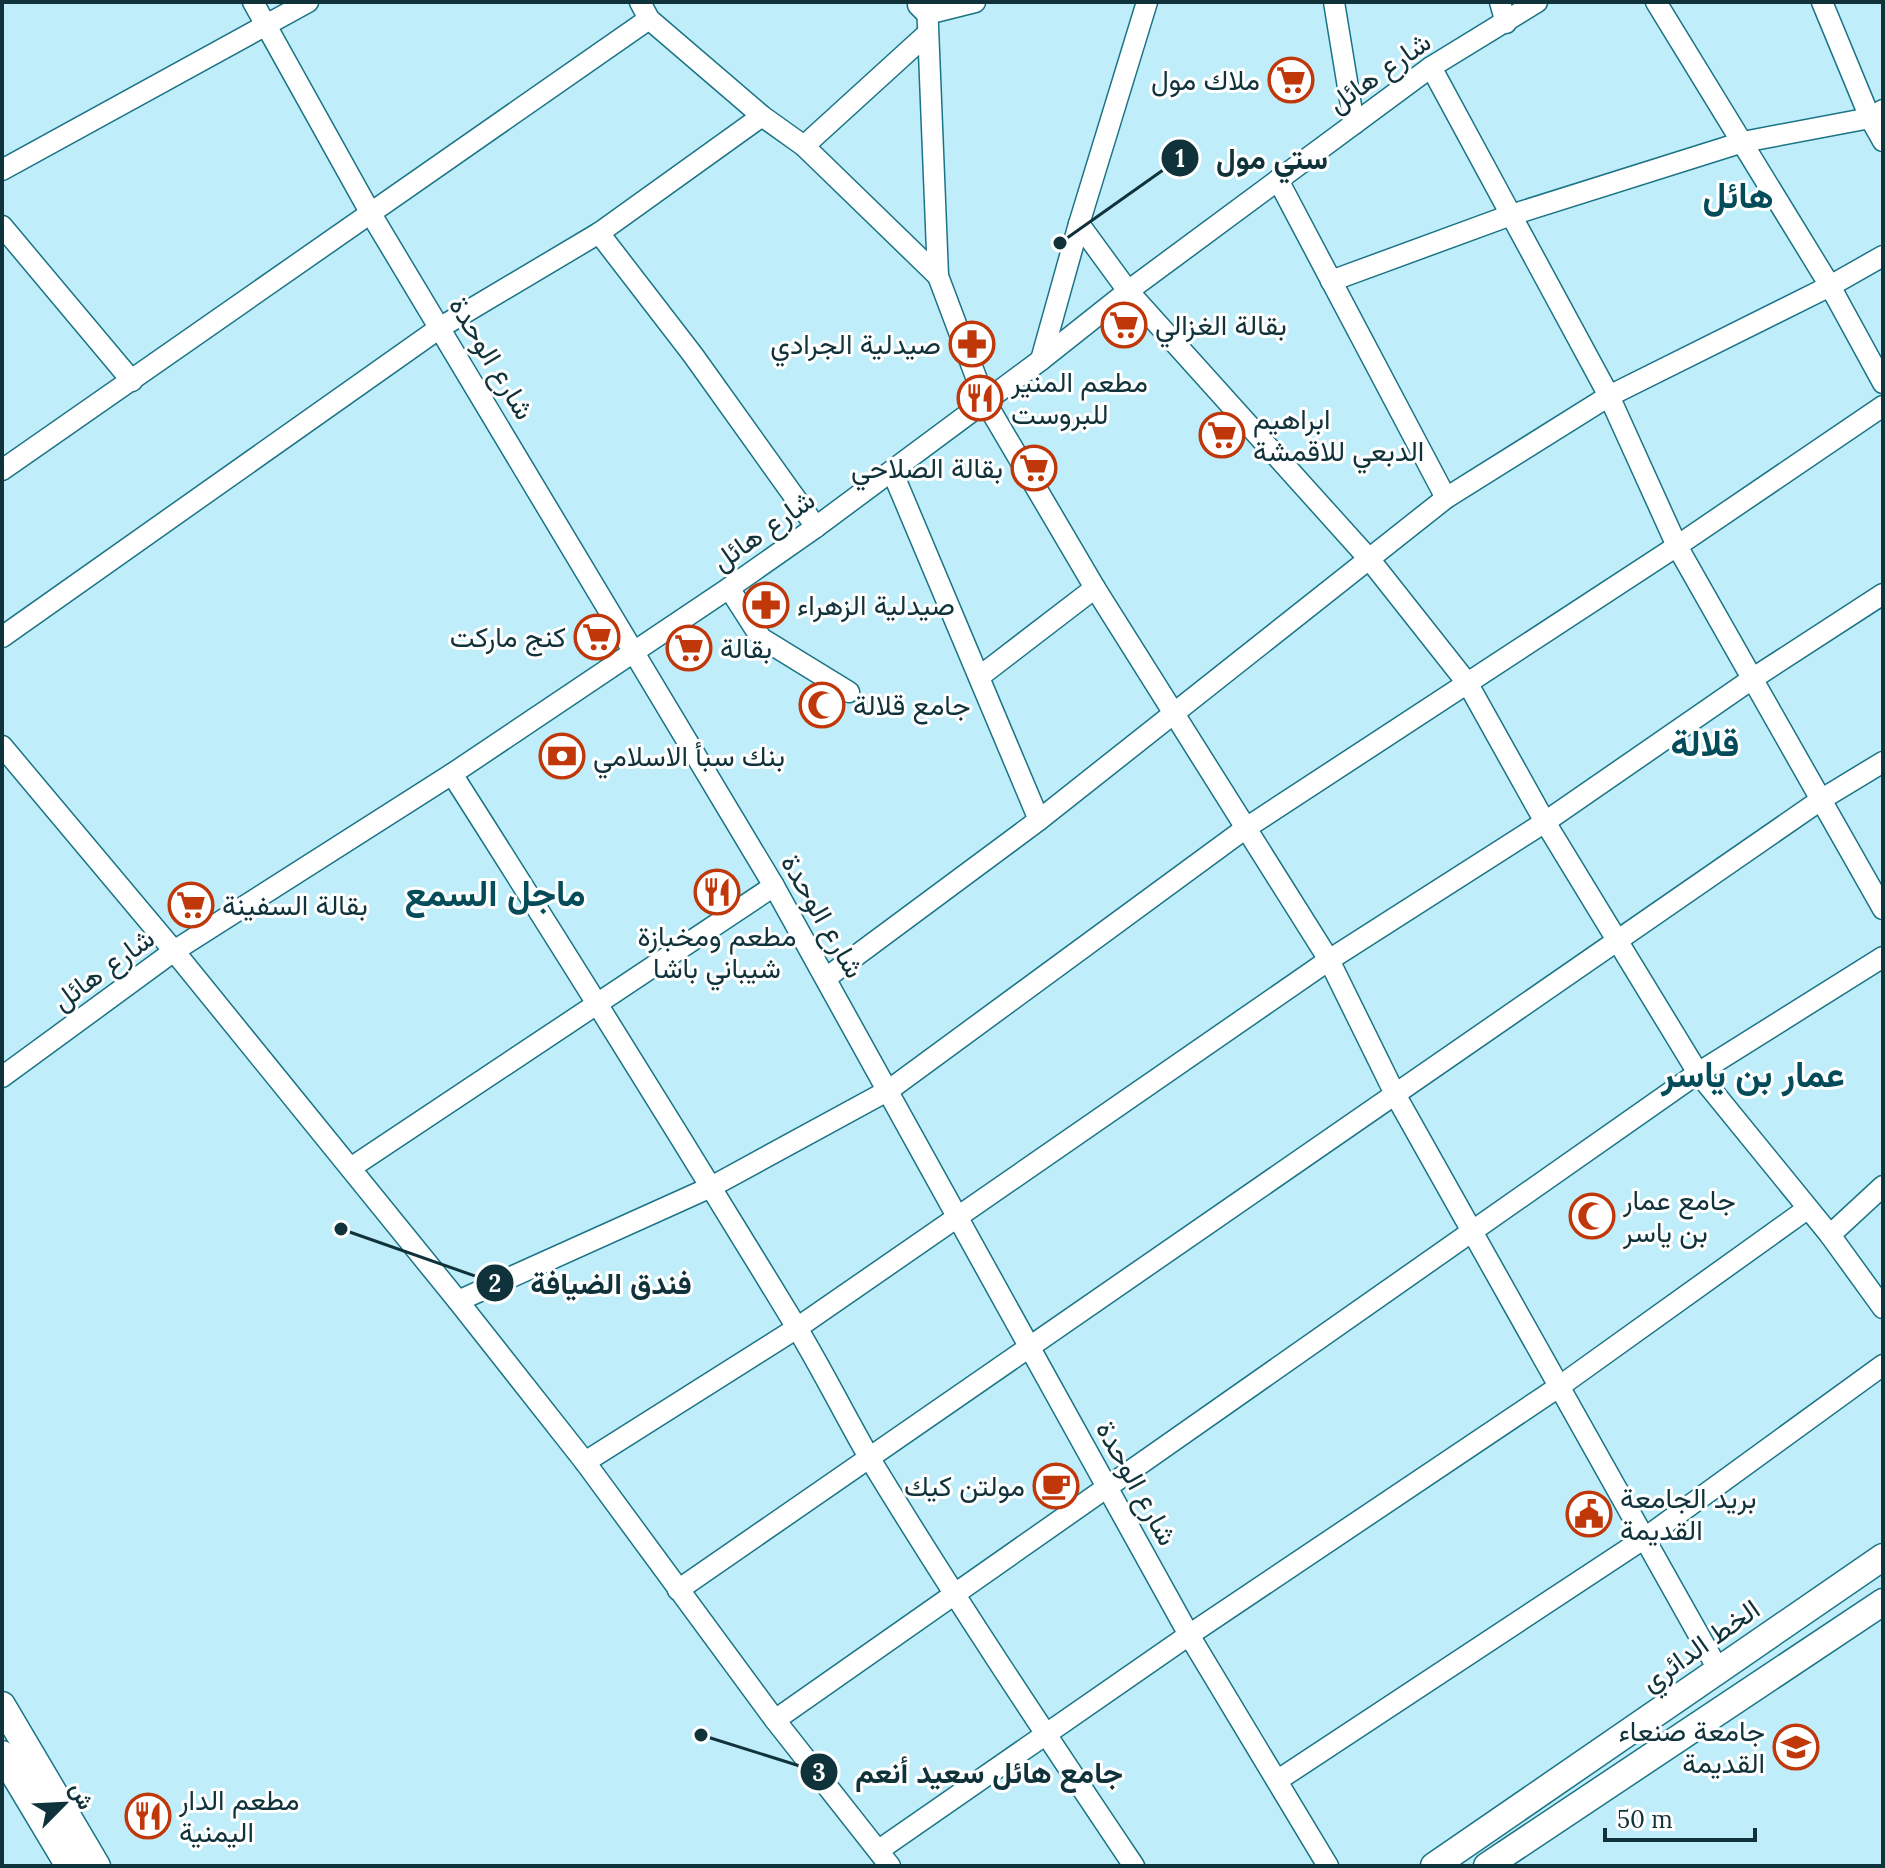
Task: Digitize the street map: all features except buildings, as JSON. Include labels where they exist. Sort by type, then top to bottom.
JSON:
[{"type":"main road","name":"الخط الدائري","points":[[1434,1866],[1883,1557]]},
{"type":"main road","points":[[1487,1866],[1883,1602]]},
{"type":"main road","points":[[2,1705],[49,1809],[69,1866]]},
{"type":"main road","points":[[2,1754],[97,1866]]},
{"type":"main road","points":[[49,1809],[59,1866]]},
{"type":"main road","points":[[49,1809],[113,1866]]},
{"type":"street","name":"شارع الوحدة","points":[[253,2],[371,214],[774,886],[1189,1635],[1328,1866]]},
{"type":"street","points":[[2,170],[308,2]]},
{"type":"street","points":[[804,146],[924,13],[975,2]]},
{"type":"street","points":[[1041,360],[1147,2]]},
{"type":"street","points":[[1334,2],[1354,124]]},
{"type":"street","points":[[1500,2],[1506,23]]},
{"type":"street","name":"شارع هائل","points":[[2,1077],[174,951],[452,774],[729,588],[892,471],[1128,291],[1431,67],[1537,2]]},
{"type":"street","points":[[1656,2],[1830,286],[1883,383]]},
{"type":"street","points":[[1822,2],[1876,114],[1883,141]]},
{"type":"street","points":[[2,470],[371,214],[643,7],[762,116],[804,146],[938,276]]},
{"type":"street","points":[[924,13],[938,276],[985,401],[1095,588],[1329,960],[1396,1096],[1719,1671]]},
{"type":"street","points":[[1431,67],[1609,396],[1677,546],[1883,909]]},
{"type":"street","points":[[1331,281],[1511,215],[1743,142],[1876,114]]},
{"type":"street","points":[[2,637],[441,327],[599,233],[762,116]]},
{"type":"street","points":[[1278,180],[1446,498]]},
{"type":"street","points":[[1079,224],[1128,291],[1370,560],[1468,684],[1545,822],[1698,1073],[1830,1235],[1883,1308]]},
{"type":"street","points":[[2,226],[132,381]]},
{"type":"street","points":[[599,233],[693,355],[816,527]]},
{"type":"street","points":[[826,978],[1039,820],[1446,498],[1609,396],[1830,286],[1883,256]]},
{"type":"street","points":[[458,1301],[711,1187],[889,1090],[1246,828],[1677,546],[1883,406]]},
{"type":"street","points":[[892,471],[1039,820]]},
{"type":"street","points":[[729,588],[761,638],[849,692]]},
{"type":"street","points":[[979,677],[1095,588]]},
{"type":"street","points":[[585,1462],[797,1328],[1329,960],[1545,822],[1752,679],[1883,594]]},
{"type":"street","points":[[2,746],[352,1167],[458,1301],[585,1462],[775,1720],[884,1861],[1045,1735],[1560,1386],[1807,1209]]},
{"type":"street","points":[[678,1590],[1822,799],[1883,762]]},
{"type":"street","points":[[452,774],[711,1187],[797,1328],[869,1457],[1045,1735],[1134,1866]]},
{"type":"street","points":[[352,1167],[774,886]]},
{"type":"street","points":[[775,1720],[1698,1073],[1883,957]]},
{"type":"street","points":[[1830,1235],[1883,1186]]},
{"type":"street","points":[[1278,1780],[1645,1538],[1883,1365]]},
{"type":"place","name":"ملاك مول","points":[[1291,80]]},
{"type":"place","name":"ستي مول","points":[[1060,243]]},
{"type":"place","name":"بقالة الغزالي","points":[[1124,325]]},
{"type":"place","name":"صيدلية الجرادي","points":[[972,344]]},
{"type":"place","name":"مطعم المنير للبروست","points":[[980,398]]},
{"type":"place","name":"ابراهيم الدبعي للاقمشة","points":[[1222,435]]},
{"type":"place","name":"بقالة الصلاحي","points":[[1034,468]]},
{"type":"place","name":"صيدلية الزهراء","points":[[766,605]]},
{"type":"place","name":"كنج ماركت","points":[[597,637]]},
{"type":"place","name":"بقالة","points":[[689,648]]},
{"type":"place","name":"جامع قلالة","points":[[822,705]]},
{"type":"place","name":"بنك سبأ الاسلامي","points":[[562,756]]},
{"type":"place","name":"مطعم ومخبازة شيباني باشا","points":[[717,892]]},
{"type":"place","name":"بقالة السفينة","points":[[191,905]]},
{"type":"place","name":"جامع عمار بن ياسر","points":[[1592,1216]]},
{"type":"place","name":"فندق الضيافة","points":[[341,1229]]},
{"type":"place","name":"مولتن كيك","points":[[1056,1486]]},
{"type":"place","name":"بريد الجامعة القديمة","points":[[1589,1514]]},
{"type":"place","name":"جامع هائل سعيد أنعم","points":[[701,1735]]},
{"type":"place","name":"جامعة صنعاء القديمة","points":[[1796,1747]]},
{"type":"place","name":"مطعم الدار اليمنية","points":[[148,1816]]},
{"type":"district","name":"هائل","points":[[1738,195]]},
{"type":"district","name":"قلالة","points":[[1705,743]]},
{"type":"district","name":"ماجل السمع","points":[[495,893]]},
{"type":"district","name":"عمار بن ياسر","points":[[1753,1074]]}]
